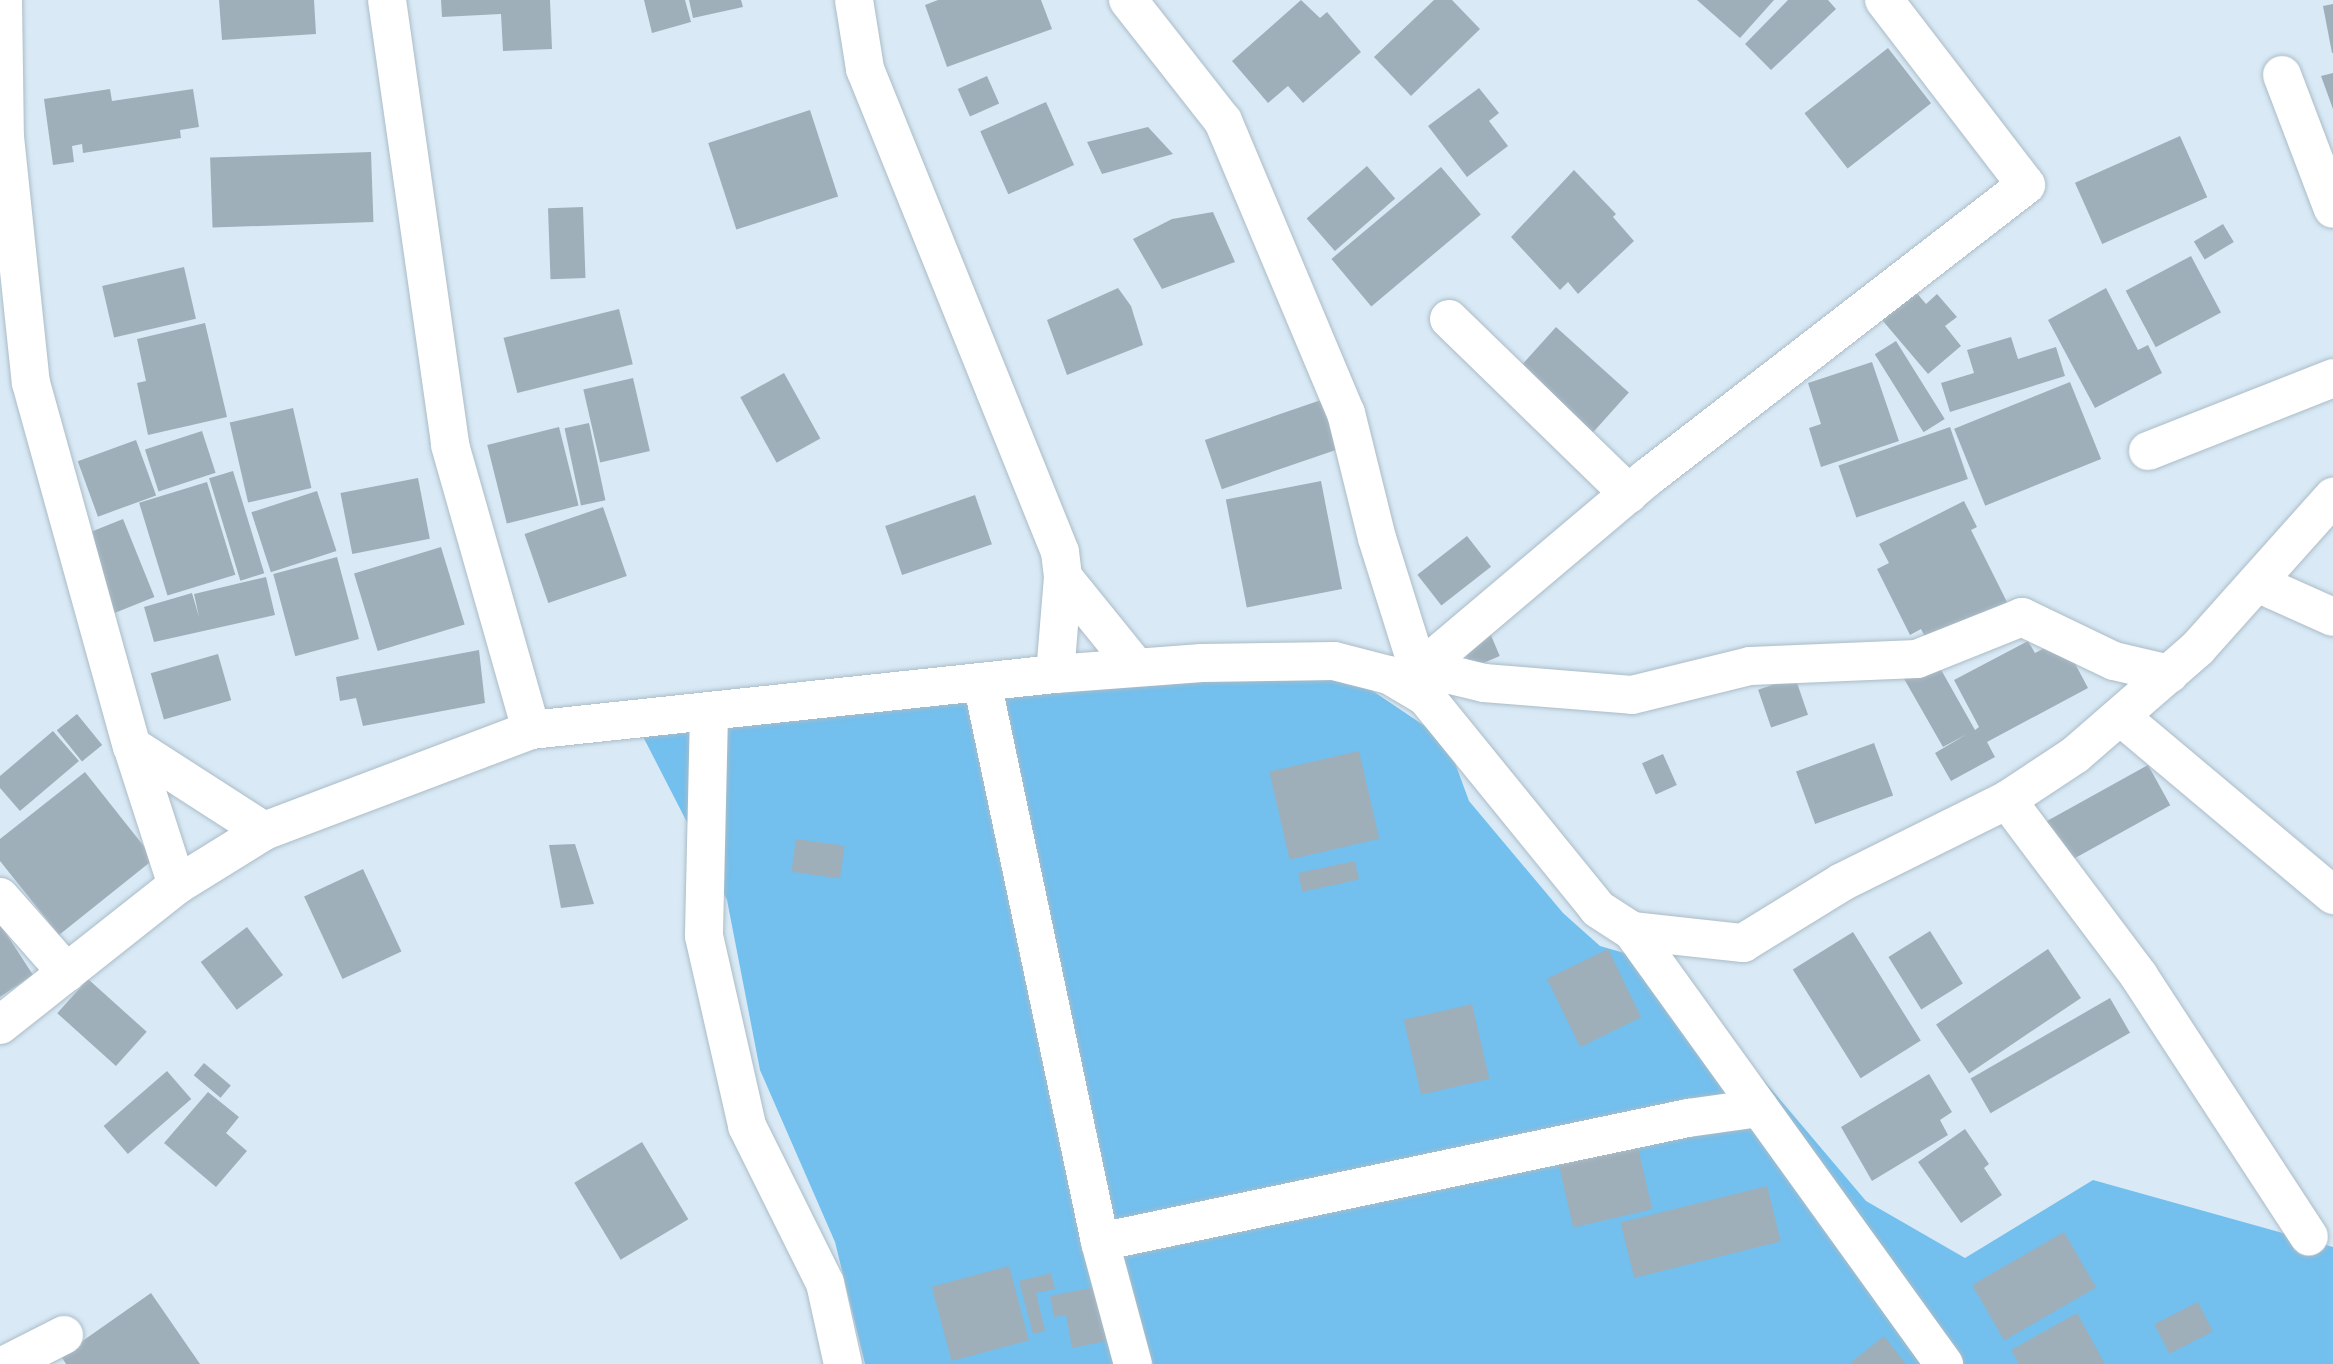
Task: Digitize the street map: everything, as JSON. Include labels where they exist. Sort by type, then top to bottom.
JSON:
[{"type":"street","points":[[3,0],[5,137],[31,383],[132,746],[177,885]]},
{"type":"street","points":[[387,0],[450,445],[531,730]]},
{"type":"street","points":[[855,0],[864,69],[1051,528],[1063,577],[1055,674]]},
{"type":"street","points":[[1128,0],[1223,121],[1346,413],[1377,538],[1424,683],[1598,909],[1632,931],[1944,1364]]},
{"type":"street","points":[[1424,683],[1629,494],[2026,185],[1884,0]]},
{"type":"street","points":[[2282,75],[2333,209]]},
{"type":"street","points":[[1449,319],[1629,494]]},
{"type":"street","points":[[2148,451],[2333,378]]},
{"type":"street","points":[[1632,931],[1742,943],[1842,882],[2007,800],[2121,718],[2171,674],[2257,583],[2333,496]]},
{"type":"street","points":[[1063,577],[1135,666]]},
{"type":"street","points":[[2257,583],[2333,617]]},
{"type":"street","points":[[0,1025],[177,885],[264,831],[531,730],[1135,666],[1334,661],[1424,683],[1484,683],[1632,695],[1750,666],[1917,659],[2022,617],[2114,661],[2171,674]]},
{"type":"street","points":[[982,682],[1100,1242],[1133,1364]]},
{"type":"street","points":[[709,713],[704,936],[747,1126],[825,1283],[844,1364]]},
{"type":"street","points":[[2121,718],[2333,895]]},
{"type":"street","points":[[132,746],[264,831]]},
{"type":"street","points":[[2007,800],[2139,976],[2309,1237]]},
{"type":"street","points":[[0,897],[67,973]]},
{"type":"street","points":[[1100,1242],[1688,1118],[1759,1108]]},
{"type":"street","points":[[7,1364],[64,1335]]},
{"type":"shaded area","points":[[1355,679],[1447,741],[1469,801],[1563,913],[1600,946],[1666,965],[1866,1201],[1965,1258],[2093,1180],[2333,1247],[2333,1364],[865,1364],[835,1242],[760,1070],[727,900],[635,721],[982,682]]},
{"type":"building","points":[[219,0],[314,0],[316,34],[222,40]]},
{"type":"building","points":[[441,0],[550,0],[552,49],[503,51],[501,14],[442,17]]},
{"type":"building","points":[[644,0],[685,0],[691,22],[652,33]]},
{"type":"building","points":[[689,0],[741,0],[743,7],[693,18]]},
{"type":"building","points":[[938,0],[1041,0],[1052,29],[947,67],[925,5]]},
{"type":"building","points":[[1301,0],[1320,18],[1327,12],[1361,52],[1303,103],[1288,86],[1268,103],[1232,61]]},
{"type":"building","points":[[1434,0],[1452,0],[1480,29],[1411,96],[1374,57]]},
{"type":"building","points":[[1697,0],[1774,0],[1740,38]]},
{"type":"building","points":[[1788,0],[1828,0],[1836,9],[1771,70],[1745,44]]},
{"type":"building","points":[[2333,4],[2333,53],[2332,53],[2323,6]]},
{"type":"building","points":[[1888,48],[1931,103],[1848,168],[1804,113]]},
{"type":"building","points":[[2333,73],[2333,109],[2321,76]]},
{"type":"building","points":[[987,76],[999,103],[970,116],[958,89]]},
{"type":"building","points":[[1479,88],[1499,113],[1489,121],[1508,146],[1467,177],[1428,126]]},
{"type":"building","points":[[110,89],[112,101],[193,89],[199,127],[180,130],[181,138],[83,153],[82,144],[72,146],[74,162],[53,165],[44,99]]},
{"type":"building","points":[[1046,102],[1074,165],[1008,194],[980,131]]},
{"type":"building","points":[[810,110],[838,197],[736,230],[708,143]]},
{"type":"building","points":[[1148,127],[1173,154],[1102,174],[1087,142]]},
{"type":"building","points":[[2180,136],[2207,197],[2102,244],[2075,183]]},
{"type":"building","points":[[371,152],[373,222],[213,228],[210,158]]},
{"type":"building","points":[[1367,166],[1395,198],[1335,251],[1307,218]]},
{"type":"building","points":[[1441,167],[1481,214],[1371,306],[1331,259]]},
{"type":"building","points":[[1574,170],[1616,214],[1613,217],[1634,241],[1578,294],[1568,282],[1560,290],[1511,237]]},
{"type":"building","points":[[583,207],[585,278],[550,279],[548,208]]},
{"type":"building","points":[[1213,212],[1235,262],[1162,289],[1133,239],[1172,219]]},
{"type":"building","points":[[2223,224],[2234,242],[2205,260],[2194,242]]},
{"type":"building","points":[[2191,256],[2221,313],[2156,347],[2126,291]]},
{"type":"building","points":[[184,267],[196,319],[114,338],[102,286]]},
{"type":"building","points":[[1910,285],[1926,304],[1937,294],[1957,317],[1945,326],[1961,346],[1928,374],[1877,314]]},
{"type":"building","points":[[1118,288],[1131,306],[1143,345],[1067,375],[1047,320]]},
{"type":"building","points":[[2106,288],[2138,350],[2148,345],[2162,373],[2095,408],[2048,320]]},
{"type":"building","points":[[619,309],[633,364],[517,393],[504,338]]},
{"type":"building","points":[[205,323],[227,417],[148,435],[137,383],[146,381],[137,339]]},
{"type":"building","points":[[1556,327],[1629,393],[1591,435],[1518,369]]},
{"type":"building","points":[[2011,337],[2018,359],[2056,347],[2065,376],[1950,412],[1941,383],[1974,373],[1967,350]]},
{"type":"building","points":[[1896,341],[1945,419],[1924,432],[1875,354]]},
{"type":"building","points":[[1872,362],[1899,441],[1821,467],[1809,428],[1821,424],[1808,383]]},
{"type":"building","points":[[784,373],[820,439],[777,463],[740,397]]},
{"type":"building","points":[[633,378],[650,451],[600,463],[583,389]]},
{"type":"building","points":[[2070,382],[2101,459],[1985,506],[1954,429]]},
{"type":"building","points":[[1324,399],[1341,448],[1222,489],[1205,440]]},
{"type":"building","points":[[293,408],[311,488],[248,503],[230,423]]},
{"type":"building","points":[[589,423],[605,500],[581,505],[565,428]]},
{"type":"building","points":[[559,427],[579,506],[507,523],[487,445]]},
{"type":"building","points":[[1950,427],[1968,479],[1856,517],[1838,465]]},
{"type":"building","points":[[202,431],[216,473],[159,491],[145,450]]},
{"type":"building","points":[[136,440],[156,495],[98,517],[78,461]]},
{"type":"building","points":[[233,471],[264,573],[240,581],[209,478]]},
{"type":"building","points":[[418,478],[430,539],[352,554],[340,493]]},
{"type":"building","points":[[1321,481],[1342,589],[1247,607],[1226,500]]},
{"type":"building","points":[[207,482],[235,575],[167,596],[139,503]]},
{"type":"building","points":[[317,491],[336,551],[271,572],[251,512]]},
{"type":"building","points":[[975,495],[992,544],[902,575],[885,526]]},
{"type":"building","points":[[1964,501],[1977,527],[1971,530],[2012,612],[1933,652],[1921,629],[1910,635],[1877,569],[1889,563],[1879,544]]},
{"type":"building","points":[[603,507],[627,576],[548,603],[525,534]]},
{"type":"building","points":[[123,519],[154,597],[111,614],[79,537]]},
{"type":"building","points":[[1467,536],[1491,567],[1441,606],[1417,575]]},
{"type":"building","points":[[441,547],[465,624],[378,651],[354,574]]},
{"type":"building","points":[[337,557],[359,639],[295,656],[273,574]]},
{"type":"building","points":[[266,577],[275,615],[154,642],[144,607],[192,593],[199,617],[194,594]]},
{"type":"building","points":[[1490,633],[1500,656],[1471,668],[1461,645]]},
{"type":"building","points":[[2062,639],[2088,688],[1987,742],[1995,757],[1951,781],[1935,753],[1967,734],[1943,747],[1903,677],[1935,659],[1975,730],[1979,727],[1954,680],[2028,641],[2035,653]]},
{"type":"building","points":[[479,650],[485,703],[363,726],[356,698],[340,701],[336,677]]},
{"type":"building","points":[[218,654],[231,700],[164,719],[151,673]]},
{"type":"building","points":[[1795,677],[1808,715],[1771,728],[1758,690]]},
{"type":"building","points":[[77,714],[102,745],[82,761],[57,730]]},
{"type":"building","points":[[53,731],[79,761],[20,811],[0,788],[0,776]]},
{"type":"building","points":[[1874,743],[1893,796],[1815,824],[1796,771]]},
{"type":"building","points":[[1359,751],[1379,839],[1290,859],[1269,772]]},
{"type":"building","points":[[1663,754],[1677,785],[1656,794],[1642,763]]},
{"type":"building","points":[[2148,765],[2170,805],[2069,861],[2047,821]]},
{"type":"building","points":[[85,772],[154,859],[59,935],[0,861],[0,839]]},
{"type":"building","points":[[796,839],[845,846],[840,878],[791,872]]},
{"type":"building","points":[[575,844],[594,904],[561,908],[549,845]]},
{"type":"building","points":[[1355,861],[1359,880],[1302,892],[1298,873]]},
{"type":"building","points":[[363,869],[401,951],[343,979],[304,896]]},
{"type":"building","points":[[0,924],[33,975],[0,997]]},
{"type":"building","points":[[247,927],[283,975],[237,1010],[201,962]]},
{"type":"building","points":[[1930,931],[1963,984],[1921,1010],[1888,957]]},
{"type":"building","points":[[1853,932],[1921,1041],[1861,1078],[1793,970]]},
{"type":"building","points":[[1608,949],[1641,1017],[1580,1047],[1547,979]]},
{"type":"building","points":[[2048,949],[2081,998],[1969,1073],[1936,1024]]},
{"type":"building","points":[[88,979],[147,1032],[116,1066],[57,1013]]},
{"type":"building","points":[[2110,998],[2130,1033],[1991,1113],[1971,1078]]},
{"type":"building","points":[[1472,1004],[1489,1079],[1421,1095],[1404,1020]]},
{"type":"building","points":[[204,1063],[231,1085],[221,1098],[194,1075]]},
{"type":"building","points":[[167,1071],[191,1099],[128,1154],[104,1126]]},
{"type":"building","points":[[1929,1074],[1952,1112],[1940,1120],[1948,1135],[1872,1181],[1841,1127]]},
{"type":"building","points":[[208,1092],[239,1117],[226,1133],[247,1151],[216,1187],[164,1143]]},
{"type":"building","points":[[1965,1129],[1989,1164],[1984,1168],[2002,1195],[1961,1223],[1918,1162]]},
{"type":"building","points":[[1636,1139],[1652,1209],[1573,1227],[1557,1157]]},
{"type":"building","points":[[642,1142],[688,1219],[621,1260],[574,1183]]},
{"type":"building","points":[[1767,1186],[1781,1241],[1634,1278],[1620,1223]]},
{"type":"building","points":[[2064,1232],[2096,1287],[2004,1340],[1972,1285]]},
{"type":"building","points":[[1009,1266],[1029,1340],[952,1361],[932,1287]]},
{"type":"building","points":[[1051,1273],[1055,1289],[1036,1293],[1045,1331],[1033,1334],[1019,1281]]},
{"type":"building","points":[[1096,1287],[1107,1341],[1072,1348],[1066,1315],[1054,1317],[1050,1296]]},
{"type":"building","points":[[151,1293],[200,1364],[66,1364],[61,1356]]},
{"type":"building","points":[[2198,1302],[2213,1331],[2169,1354],[2154,1324]]},
{"type":"building","points":[[2077,1313],[2105,1364],[2019,1364],[2011,1350]]},
{"type":"building","points":[[1884,1336],[1906,1364],[1849,1364]]}]
